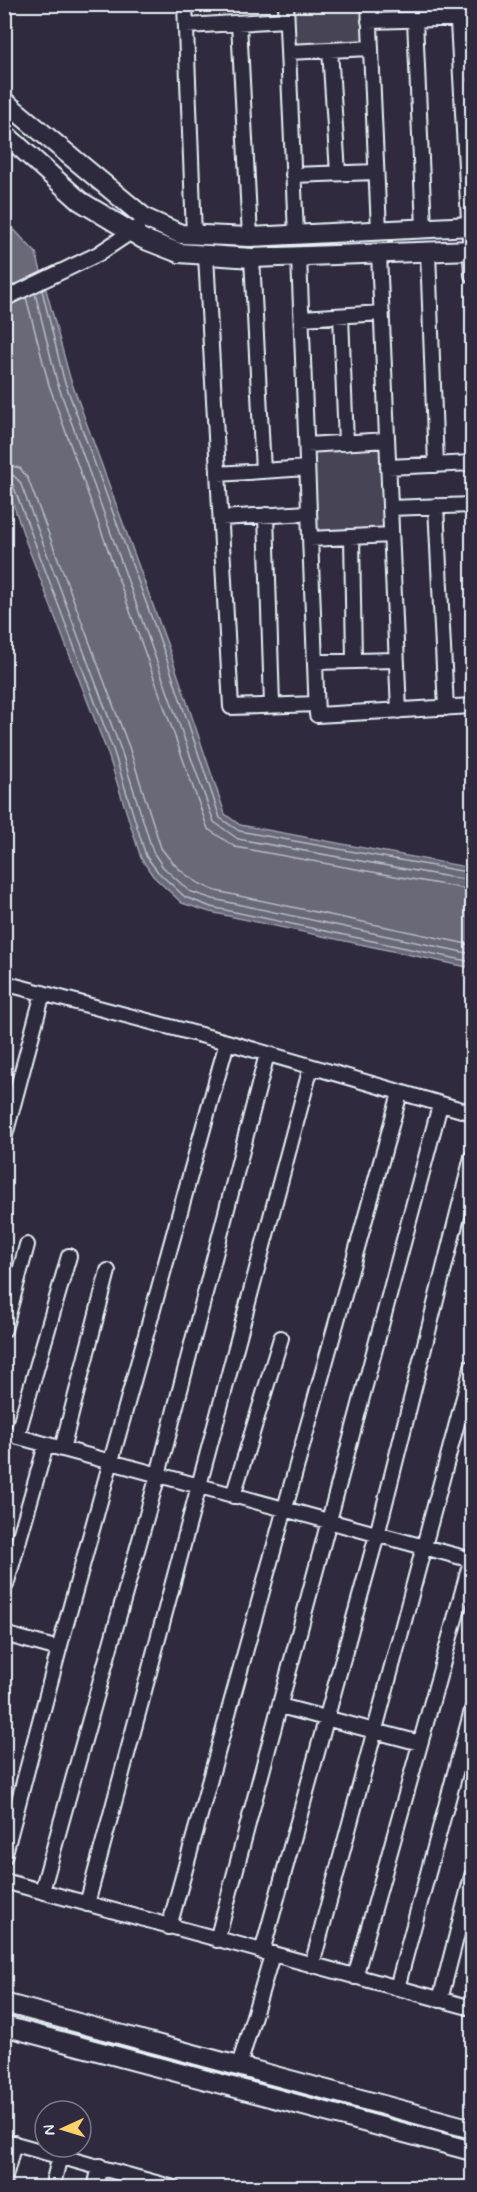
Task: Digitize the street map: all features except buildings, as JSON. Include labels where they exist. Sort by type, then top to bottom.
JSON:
[{"type":"street","points":[[185,4],[194,235]]},
{"type":"street","points":[[286,4],[296,235]]},
{"type":"street","points":[[369,4],[379,230]]},
{"type":"street","points":[[369,21],[415,20],[458,12],[472,18]]},
{"type":"street","points":[[458,12],[472,275]]},
{"type":"street","points":[[186,26],[286,20]]},
{"type":"street","points":[[415,20],[424,228]]},
{"type":"street","points":[[239,23],[250,237]]},
{"type":"street","points":[[288,52],[370,48]]},
{"type":"street","points":[[330,50],[338,173]]},
{"type":"street","points":[[4,101],[145,218],[181,234],[250,237],[471,226]]},
{"type":"street","points":[[4,133],[80,201],[133,233],[179,253],[252,258],[300,258],[472,250]]},
{"type":"street","points":[[293,175],[376,172]]},
{"type":"street","points":[[4,299],[76,265],[133,233],[145,218]]},
{"type":"street","points":[[428,252],[436,465]]},
{"type":"street","points":[[379,254],[399,711]]},
{"type":"street","points":[[206,256],[231,706],[316,704]]},
{"type":"street","points":[[252,258],[263,471]]},
{"type":"street","points":[[300,258],[317,715],[472,706]]},
{"type":"street","points":[[302,318],[382,313]]},
{"type":"street","points":[[341,316],[346,443]]},
{"type":"street","points":[[307,445],[387,440]]},
{"type":"street","points":[[388,467],[472,463]]},
{"type":"street","points":[[218,474],[307,468]]},
{"type":"street","points":[[390,508],[472,505]]},
{"type":"street","points":[[436,506],[446,708]]},
{"type":"street","points":[[221,518],[309,513]]},
{"type":"street","points":[[266,515],[272,705]]},
{"type":"street","points":[[310,539],[391,535]]},
{"type":"street","points":[[352,537],[354,661]]},
{"type":"street","points":[[315,662],[396,660]]},
{"type":"street","points":[[4,983],[227,1042],[472,1113]]},
{"type":"street","points":[[4,1138],[43,993]]},
{"type":"street","points":[[4,1857],[59,1649],[227,1042]]},
{"type":"street","points":[[42,1891],[158,1475],[267,1054]]},
{"type":"street","points":[[87,1904],[311,1067]]},
{"type":"street","points":[[169,1927],[400,1093]]},
{"type":"street","points":[[217,1940],[440,1105]]},
{"type":"street","points":[[239,2066],[327,1718],[377,1535],[472,1157]]},
{"type":"street","points":[[4,1330],[27,1245]]},
{"type":"street","points":[[69,1256],[11,1435],[472,1560],[355,1977]]},
{"type":"street","points":[[62,1449],[108,1271]]},
{"type":"street","points":[[233,1496],[281,1338]]},
{"type":"street","points":[[312,1965],[472,1367]]},
{"type":"street","points":[[6,1585],[46,1445]]},
{"type":"street","points":[[4,1634],[59,1649]]},
{"type":"street","points":[[280,1706],[420,1743]]},
{"type":"street","points":[[398,1988],[472,1710]]},
{"type":"street","points":[[440,2000],[472,1876]]},
{"type":"street","points":[[4,1881],[472,2008]]},
{"type":"street","points":[[4,2003],[472,2128]]},
{"type":"street","points":[[4,2026],[472,2151]]},
{"type":"street","points":[[4,2181],[9,2142],[33,2149]]},
{"type":"street","points":[[52,2187],[59,2159]]},
{"type":"street","points":[[72,2159],[100,2166],[142,2183],[174,2187]]},
{"type":"street","points":[[94,2187],[100,2166]]},
{"type":"shaded area","points":[[290,5],[363,5],[365,46],[292,50]]},
{"type":"shaded area","points":[[384,445],[388,534],[315,537],[311,448]]},
{"type":"water","points":[[4,219],[36,253],[70,378],[170,652],[225,814],[240,825],[472,868],[472,968],[210,912],[182,903],[153,876],[141,858],[108,754],[26,542],[5,479]]}]
